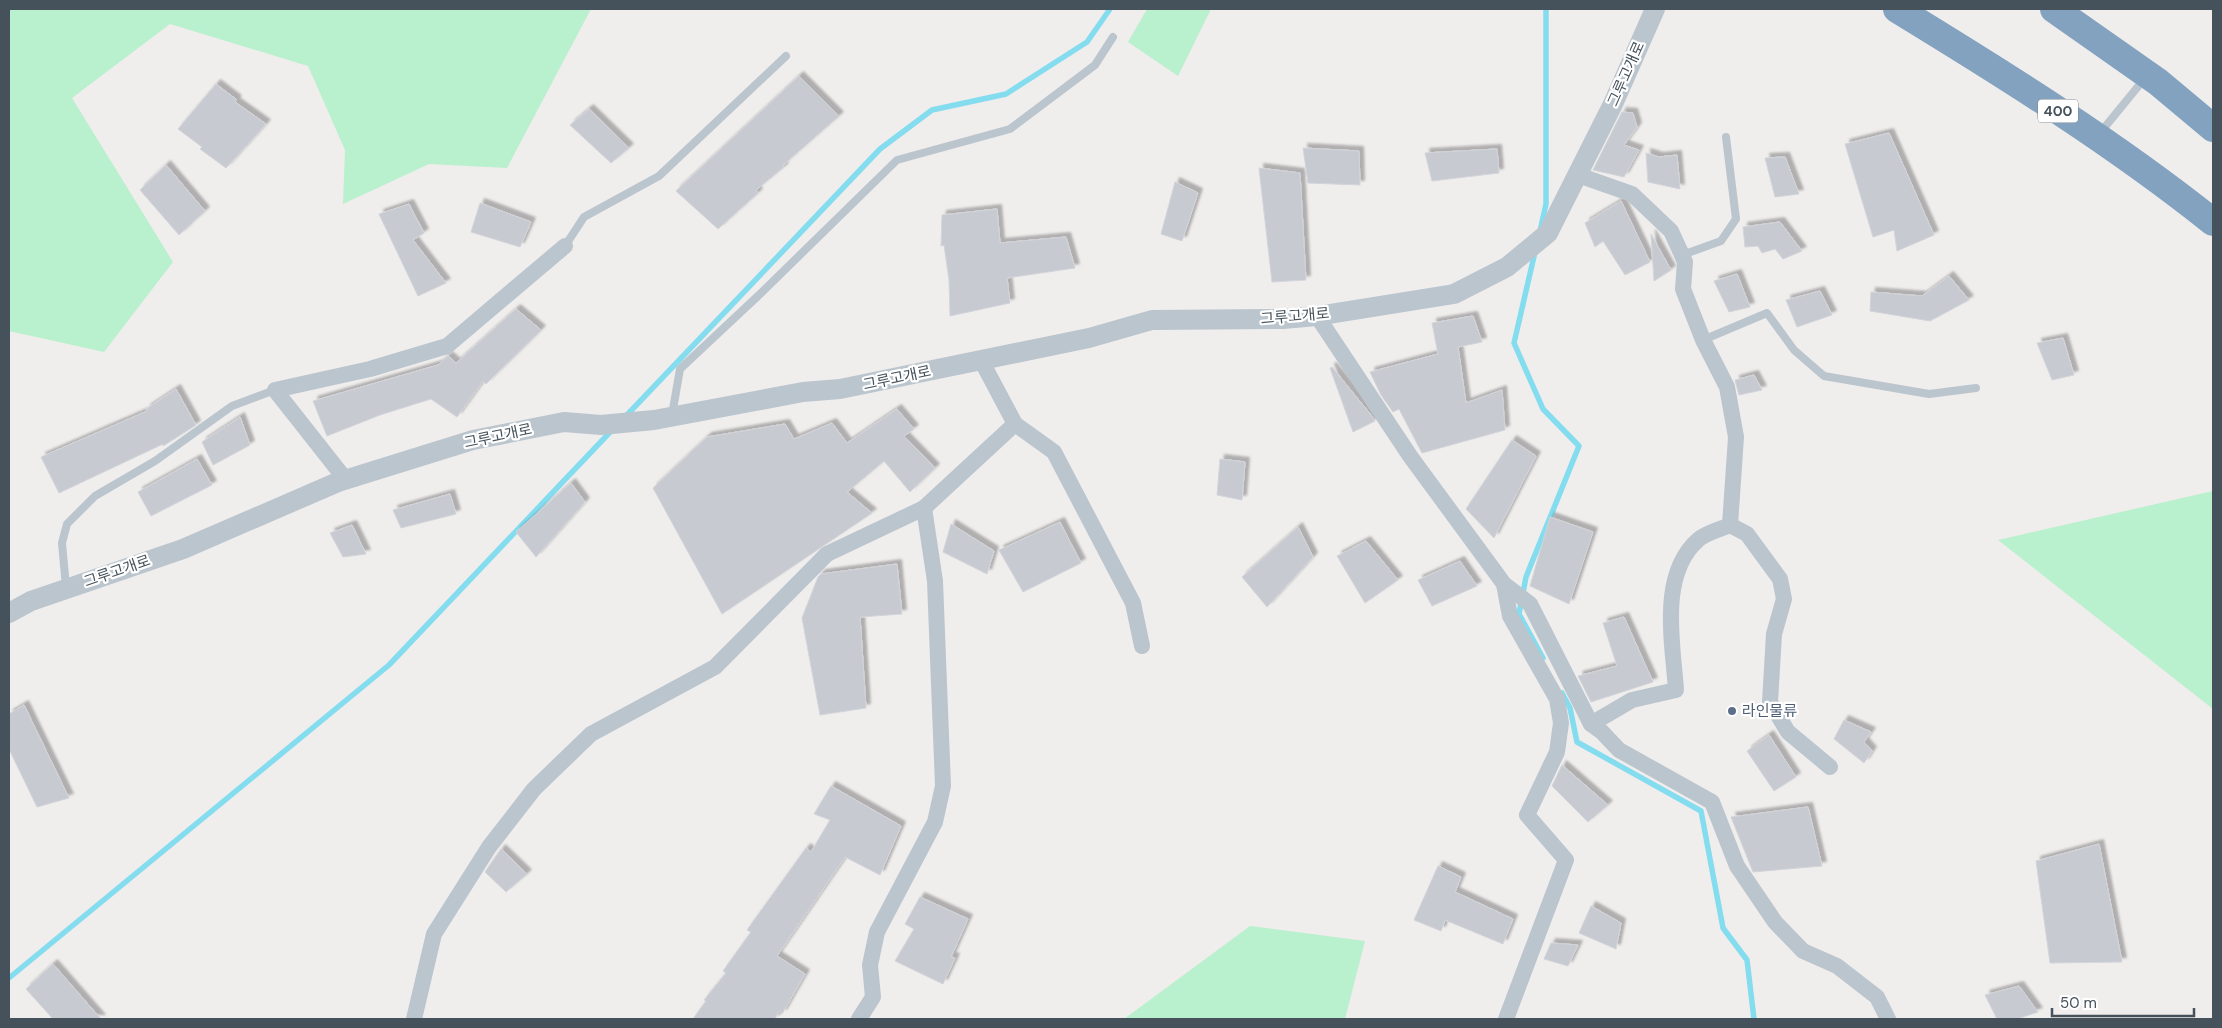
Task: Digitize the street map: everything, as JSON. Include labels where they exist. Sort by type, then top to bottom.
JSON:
[{"type":"highway","name":"400","points":[[1897,9],[2098,137],[2160,180],[2213,222]]},
{"type":"highway","points":[[2054,9],[2148,75],[2213,128]]},
{"type":"street","name":"그루고개로","points":[[9,613],[31,601],[183,549],[346,480],[473,440],[564,422],[600,425],[663,418],[803,392],[840,390],[1089,338],[1152,320],[1317,316],[1454,294],[1507,267],[1548,233],[1613,104],[1655,9]]},
{"type":"street","points":[[1578,176],[1632,194],[1671,231],[1682,255],[1685,262],[1683,289],[1703,340],[1727,388],[1736,437],[1730,525]]},
{"type":"street","points":[[346,480],[275,390],[370,369],[447,346],[565,246]]},
{"type":"street","points":[[1317,316],[1410,456],[1507,587],[1530,604],[1590,724],[1602,732],[1620,750],[1712,802],[1737,866],[1775,922],[1803,952],[1837,966],[1877,997],[1888,1019]]},
{"type":"street","points":[[981,360],[1015,424],[1054,452],[1133,603],[1142,646]]},
{"type":"street","points":[[414,1019],[434,934],[489,847],[534,789],[591,734],[715,667],[827,554],[924,508],[1015,424]]},
{"type":"street","points":[[859,1019],[873,997],[870,965],[877,932],[934,822],[943,786],[935,581],[924,508]]},
{"type":"street","points":[[1590,724],[1632,700],[1676,690],[1670,606],[1681,563],[1699,539],[1730,525]]},
{"type":"street","points":[[1730,525],[1747,534],[1780,579],[1784,599],[1774,634],[1770,702],[1788,732],[1830,767]]},
{"type":"street","points":[[1506,1019],[1566,860],[1527,815],[1558,752],[1561,722],[1557,699],[1510,616],[1507,587]]},
{"type":"lane","points":[[663,418],[680,369],[759,295],[897,160],[1010,129],[1095,64],[1113,37]]},
{"type":"lane","points":[[565,246],[584,217],[659,176],[786,56]]},
{"type":"lane","points":[[2098,137],[2148,75]]},
{"type":"lane","points":[[1682,255],[1721,241],[1736,218],[1726,137]]},
{"type":"lane","points":[[1703,340],[1767,313],[1794,350],[1824,376],[1929,394],[1976,388]]},
{"type":"lane","points":[[66,589],[62,543],[67,524],[95,496],[155,461],[232,406],[275,390]]},
{"type":"green space","points":[[9,9],[591,9],[507,168],[429,164],[343,204],[345,150],[308,66],[170,24],[72,98],[173,262],[104,352],[9,331]]},
{"type":"green space","points":[[1147,9],[1211,9],[1178,76],[1128,42]]},
{"type":"green space","points":[[2213,491],[2213,709],[1998,540]]},
{"type":"green space","points":[[1250,926],[1365,941],[1345,1019],[1124,1019]]},
{"type":"building","points":[[799,76],[839,116],[756,190],[758,193],[718,229],[676,191]]},
{"type":"building","points":[[216,84],[237,100],[235,102],[266,124],[226,168],[200,149],[202,147],[178,129]]},
{"type":"building","points":[[589,109],[629,148],[611,163],[570,125]]},
{"type":"building","points":[[1622,112],[1633,113],[1637,127],[1624,145],[1639,150],[1624,177],[1593,170]]},
{"type":"building","points":[[1889,133],[1934,235],[1897,251],[1894,230],[1873,237],[1845,144]]},
{"type":"building","points":[[1303,148],[1359,151],[1360,185],[1308,183]]},
{"type":"building","points":[[1497,149],[1499,173],[1432,181],[1425,153]]},
{"type":"building","points":[[1646,153],[1659,157],[1677,155],[1680,189],[1648,182]]},
{"type":"building","points":[[1785,157],[1799,194],[1775,197],[1765,158]]},
{"type":"building","points":[[166,165],[205,211],[179,235],[140,190]]},
{"type":"building","points":[[1259,168],[1300,173],[1306,280],[1272,282]]},
{"type":"building","points":[[1175,182],[1198,193],[1182,241],[1161,234]]},
{"type":"building","points":[[1621,201],[1650,262],[1625,275],[1603,241],[1595,247],[1585,223]]},
{"type":"building","points":[[480,203],[531,222],[520,247],[471,232]]},
{"type":"building","points":[[409,204],[424,233],[413,240],[446,283],[418,296],[379,214]]},
{"type":"building","points":[[997,209],[1000,243],[1066,237],[1075,268],[1007,278],[1010,303],[950,316],[949,280],[944,245],[941,246],[942,215]]},
{"type":"building","points":[[1780,222],[1802,251],[1783,259],[1775,249],[1762,253],[1758,246],[1745,247],[1743,227]]},
{"type":"building","points":[[1651,234],[1671,270],[1654,281]]},
{"type":"building","points":[[1737,274],[1750,307],[1729,312],[1714,281]]},
{"type":"building","points":[[1949,276],[1969,300],[1930,321],[1870,311],[1871,292],[1922,296]]},
{"type":"building","points":[[1820,291],[1832,315],[1797,327],[1786,300]]},
{"type":"building","points":[[516,309],[541,330],[486,384],[483,381],[457,417],[431,399],[380,415],[327,436],[313,401],[438,365],[448,356],[456,363]]},
{"type":"building","points":[[1473,316],[1482,342],[1458,347],[1466,403],[1502,390],[1505,430],[1422,453],[1399,409],[1393,412],[1381,395],[1370,372],[1438,354],[1432,323]]},
{"type":"building","points":[[2063,338],[2074,375],[2052,380],[2037,343]]},
{"type":"building","points":[[1332,367],[1375,421],[1353,432],[1330,368]]},
{"type":"building","points":[[1754,375],[1762,390],[1739,395],[1735,380]]},
{"type":"building","points":[[176,389],[196,425],[163,446],[163,444],[59,493],[41,457],[147,411],[146,409]]},
{"type":"building","points":[[897,409],[914,429],[904,436],[935,468],[910,492],[884,461],[847,492],[872,513],[722,614],[653,488],[707,437],[785,424],[794,439],[832,423],[847,443]]},
{"type":"building","points":[[240,417],[250,445],[213,465],[202,442]]},
{"type":"building","points":[[1512,440],[1536,456],[1494,538],[1466,509]]},
{"type":"building","points":[[197,459],[212,485],[151,516],[138,492]]},
{"type":"building","points":[[1220,459],[1245,462],[1242,500],[1217,495]]},
{"type":"building","points":[[571,483],[585,502],[536,557],[516,532]]},
{"type":"building","points":[[450,494],[456,514],[401,528],[393,510]]},
{"type":"building","points":[[1550,517],[1593,532],[1569,604],[1530,586]]},
{"type":"building","points":[[1060,522],[1081,563],[1023,592],[999,550]]},
{"type":"building","points":[[951,524],[994,551],[987,574],[943,552]]},
{"type":"building","points":[[352,525],[366,554],[343,557],[330,533]]},
{"type":"building","points":[[1298,527],[1313,557],[1267,607],[1242,577]]},
{"type":"building","points":[[1366,541],[1398,580],[1365,603],[1337,556]]},
{"type":"building","points":[[1460,561],[1477,586],[1432,606],[1418,580]]},
{"type":"building","points":[[897,564],[902,614],[860,617],[866,708],[820,715],[802,618],[818,577],[821,574]]},
{"type":"building","points":[[1624,617],[1653,682],[1591,702],[1578,676],[1617,666],[1603,623]]},
{"type":"building","points":[[24,705],[69,798],[37,807],[9,749],[9,714]]},
{"type":"building","points":[[1844,720],[1871,732],[1864,742],[1872,751],[1864,763],[1834,739]]},
{"type":"building","points":[[1769,735],[1796,777],[1774,791],[1747,751]]},
{"type":"building","points":[[1562,765],[1608,805],[1588,822],[1552,786]]},
{"type":"building","points":[[831,786],[901,826],[880,875],[845,857],[777,956],[805,974],[782,1014],[779,1011],[775,1019],[693,1019],[706,1001],[704,1000],[726,973],[723,971],[751,932],[747,930],[806,848],[811,852],[830,820],[814,814]]},
{"type":"building","points":[[1808,807],[1822,866],[1753,872],[1731,817]]},
{"type":"building","points":[[2099,844],[2122,962],[2050,963],[2036,861]]},
{"type":"building","points":[[501,849],[527,874],[506,892],[485,872]]},
{"type":"building","points":[[1438,866],[1461,877],[1455,892],[1513,919],[1503,944],[1445,920],[1441,931],[1414,920]]},
{"type":"building","points":[[920,897],[968,919],[951,957],[955,958],[943,984],[895,961],[914,929],[905,924]]},
{"type":"building","points":[[1591,906],[1621,923],[1616,949],[1579,933]]},
{"type":"building","points":[[1551,943],[1578,945],[1568,966],[1544,959]]},
{"type":"building","points":[[53,964],[101,1019],[53,1019],[26,989]]},
{"type":"building","points":[[2019,986],[2038,1012],[2017,1019],[1997,1019],[1985,995]]},
{"type":"waterway","points":[[625,417],[880,149],[932,110],[1006,94],[1087,42],[1110,9]]},
{"type":"waterway","points":[[1540,231],[1546,204],[1546,9]]},
{"type":"waterway","points":[[1535,252],[1514,343],[1543,409],[1579,446],[1526,577],[1519,614],[1543,658]]},
{"type":"waterway","points":[[9,978],[389,665],[613,429]]},
{"type":"waterway","points":[[1562,693],[1570,708],[1577,742],[1701,811],[1723,928],[1747,960],[1754,1019]]},
{"type":"place","name":"라인물류","points":[[1732,711]]}]
